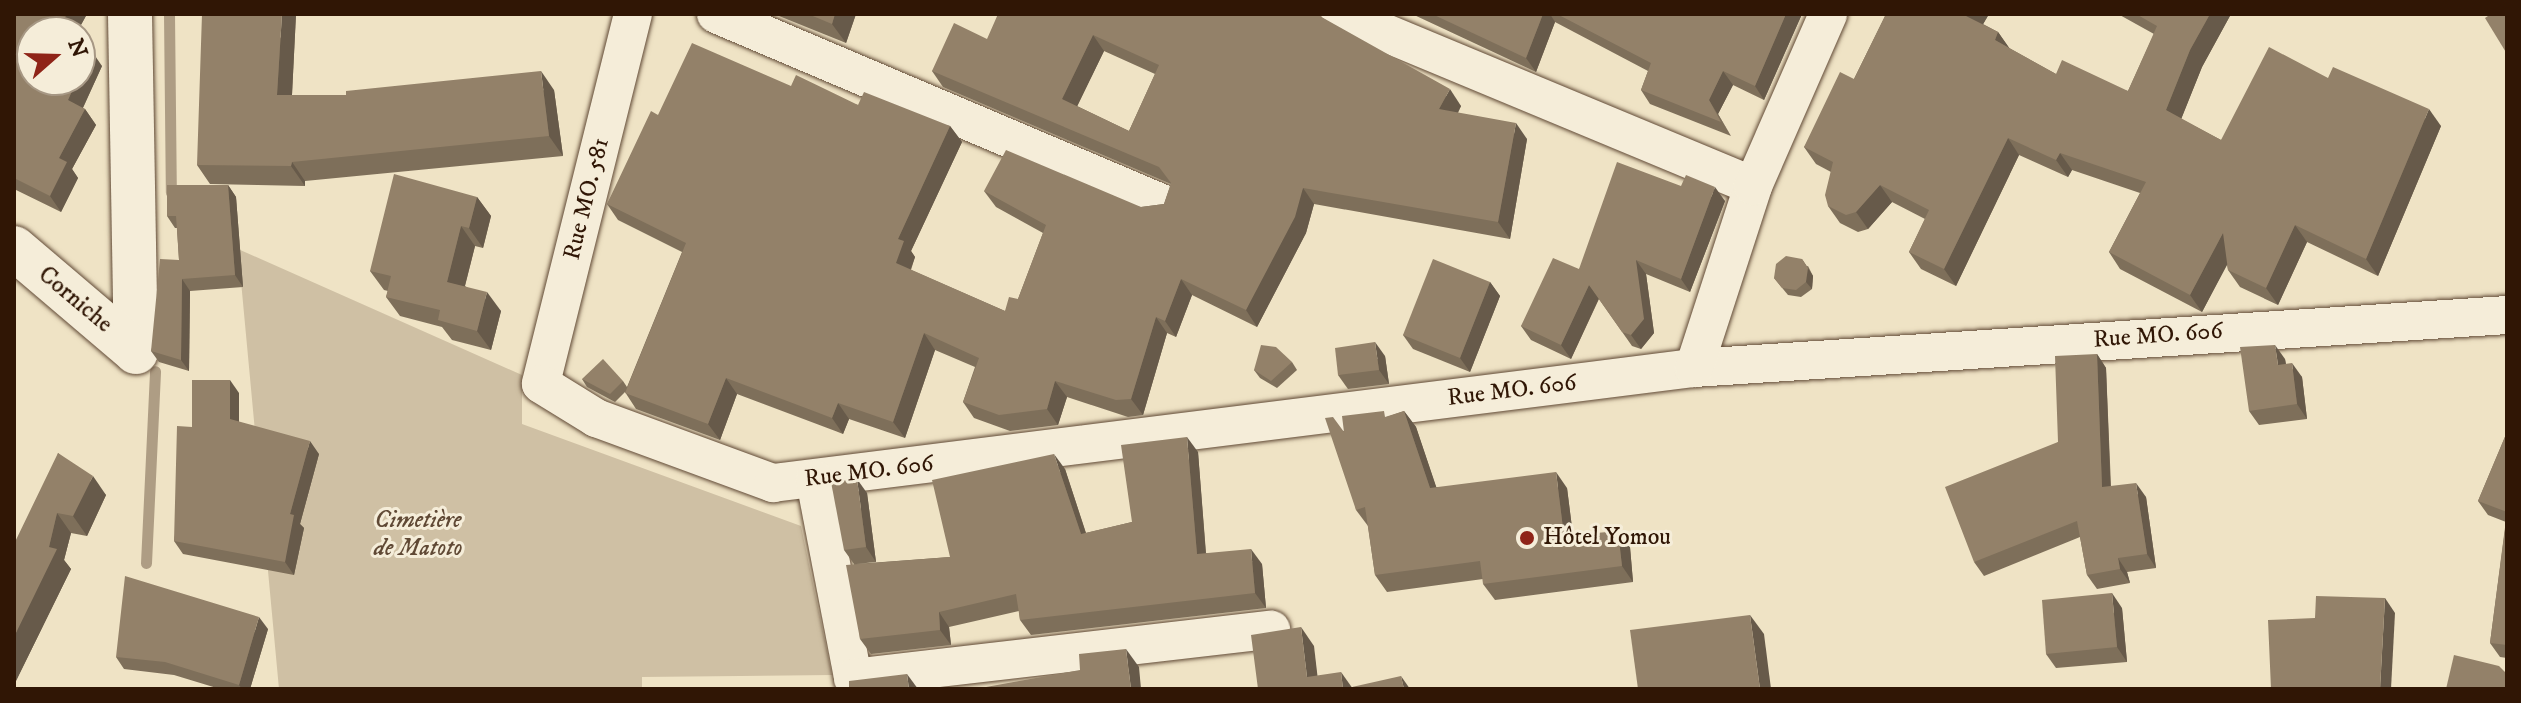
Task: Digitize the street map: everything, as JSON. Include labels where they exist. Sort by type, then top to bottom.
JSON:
[{"type":"street","name":"Corniche","points":[[14,248],[136,352],[130,14]]},
{"type":"street","name":"Rue MO. 581","points":[[541,384],[633,14]]},
{"type":"street","points":[[716,14],[1161,203]]},
{"type":"street","points":[[1340,14],[1753,186]]},
{"type":"street","points":[[1694,368],[1753,186],[1828,14]]},
{"type":"street","name":"Rue MO. 606","points":[[541,384],[596,418],[773,483],[1694,368],[2507,315]]},
{"type":"street","points":[[815,480],[853,678],[1271,630]]},
{"type":"green space","name":"Cimetière de Matoto","points":[[238,249],[522,375],[522,424],[801,526],[832,675],[642,677],[642,689],[279,689]]},
{"type":"building","points":[[14,14],[67,14],[16,16],[16,96],[70,96],[68,100],[85,109],[59,158],[67,162],[50,196],[14,178]]},
{"type":"building","points":[[202,14],[282,14],[277,95],[346,95],[346,91],[541,71],[549,136],[292,162],[291,166],[197,165]]},
{"type":"building","points":[[808,14],[835,14],[832,24]]},
{"type":"building","points":[[998,14],[1316,14],[1450,89],[1439,109],[1516,123],[1498,222],[1303,188],[1295,217],[1246,310],[1181,279],[1165,321],[1156,317],[1131,399],[1116,400],[1055,381],[1047,409],[999,415],[963,402],[979,358],[924,333],[893,422],[838,403],[832,418],[726,378],[708,424],[625,393],[686,243],[607,204],[651,111],[658,115],[692,43],[791,86],[796,75],[858,105],[864,92],[950,126],[898,239],[904,241],[896,263],[1005,311],[1009,297],[1018,299],[1046,225],[984,191],[1006,150],[1141,207],[1164,204],[1171,183],[1159,167],[932,71],[954,23],[987,39]],"holes":[[[1093,35],[1159,65],[1129,131],[1062,99]]]},
{"type":"building","points":[[1432,14],[1543,14],[1526,58]]},
{"type":"building","points":[[1557,14],[1786,14],[1755,86],[1723,71],[1709,100],[1721,122],[1641,90],[1651,63]]},
{"type":"building","points":[[1886,14],[1967,14],[1998,32],[1995,40],[2056,74],[2062,60],[2128,91],[2157,26],[2136,14],[2210,14],[2190,50],[2166,110],[2221,140],[2269,47],[2328,78],[2333,67],[2429,109],[2366,259],[2295,225],[2266,288],[2228,270],[2223,233],[2190,295],[2109,252],[2146,182],[2060,153],[2056,160],[2008,138],[1944,269],[1909,252],[1929,210],[1880,185],[1856,212],[1846,215],[1828,206],[1825,195],[1833,162],[1804,147],[1840,72],[1854,79]]},
{"type":"building","points":[[2491,14],[2507,14],[2507,54],[2485,18]]},
{"type":"building","points":[[1617,162],[1681,186],[1686,175],[1715,187],[1681,279],[1636,260],[1644,319],[1631,335],[1622,332],[1589,285],[1561,345],[1521,326],[1553,258],[1579,269]]},
{"type":"building","points":[[394,174],[477,197],[469,228],[461,226],[447,282],[487,292],[477,331],[438,320],[440,310],[386,297],[391,276],[370,271]]},
{"type":"building","points":[[167,185],[228,185],[235,275],[182,279],[181,360],[151,351],[160,259],[179,260],[176,216],[167,216]]},
{"type":"building","points":[[1786,256],[1802,259],[1808,268],[1806,282],[1796,290],[1782,288],[1774,278],[1776,264]]},
{"type":"building","points":[[1433,259],[1490,282],[1460,358],[1403,335]]},
{"type":"building","points":[[1375,342],[1379,370],[1338,375],[1335,348]]},
{"type":"building","points":[[1261,345],[1276,347],[1292,362],[1271,381],[1254,370]]},
{"type":"building","points":[[2275,345],[2278,365],[2292,363],[2297,404],[2249,411],[2240,347]]},
{"type":"building","points":[[2097,354],[2102,487],[2136,483],[2147,554],[2118,558],[2120,569],[2087,575],[2077,521],[1974,562],[1945,487],[2058,442],[2055,356]]},
{"type":"building","points":[[603,359],[623,381],[610,394],[582,379]]},
{"type":"building","points":[[192,380],[230,380],[230,419],[310,441],[290,514],[294,515],[285,562],[174,541],[177,426],[192,427]]},
{"type":"building","points":[[1384,411],[1385,417],[1404,411],[1430,488],[1556,472],[1564,536],[1618,531],[1622,566],[1483,584],[1480,561],[1375,575],[1365,507],[1356,510],[1325,418],[1333,417],[1344,432],[1342,416]]},
{"type":"building","points":[[2507,432],[2507,512],[2478,501]]},
{"type":"building","points":[[1187,437],[1197,554],[1251,549],[1255,593],[1020,620],[1016,594],[939,612],[940,630],[860,639],[846,565],[950,557],[932,480],[1054,454],[1081,534],[1132,522],[1121,445]]},
{"type":"building","points":[[58,453],[93,476],[73,516],[57,513],[49,547],[57,549],[14,637],[14,544]]},
{"type":"building","points":[[857,479],[866,547],[844,550],[831,482]]},
{"type":"building","points":[[2507,512],[2507,645],[2490,643]]},
{"type":"building","points":[[125,576],[259,617],[239,685],[165,662],[116,657]]},
{"type":"building","points":[[2112,593],[2117,647],[2046,654],[2042,600]]},
{"type":"building","points":[[2316,596],[2385,598],[2380,689],[2271,689],[2268,620],[2315,618]]},
{"type":"building","points":[[1750,615],[1760,689],[1638,689],[1630,630]]},
{"type":"building","points":[[1301,627],[1307,677],[1341,672],[1343,689],[1258,689],[1251,635]]},
{"type":"building","points":[[1126,649],[1131,689],[975,689],[1080,670],[1079,654]]},
{"type":"building","points":[[2454,655],[2499,666],[2507,674],[2507,689],[2446,689]]},
{"type":"building","points":[[907,674],[909,689],[842,689],[849,688],[849,681]]},
{"type":"building","points":[[1401,676],[1404,689],[1348,689],[1348,688]]},
{"type":"waterway","points":[[169,14],[171,192]]},
{"type":"waterway","points":[[146,563],[155,371]]},
{"type":"place","name":"Hôtel Yomou","points":[[1527,538]]}]
